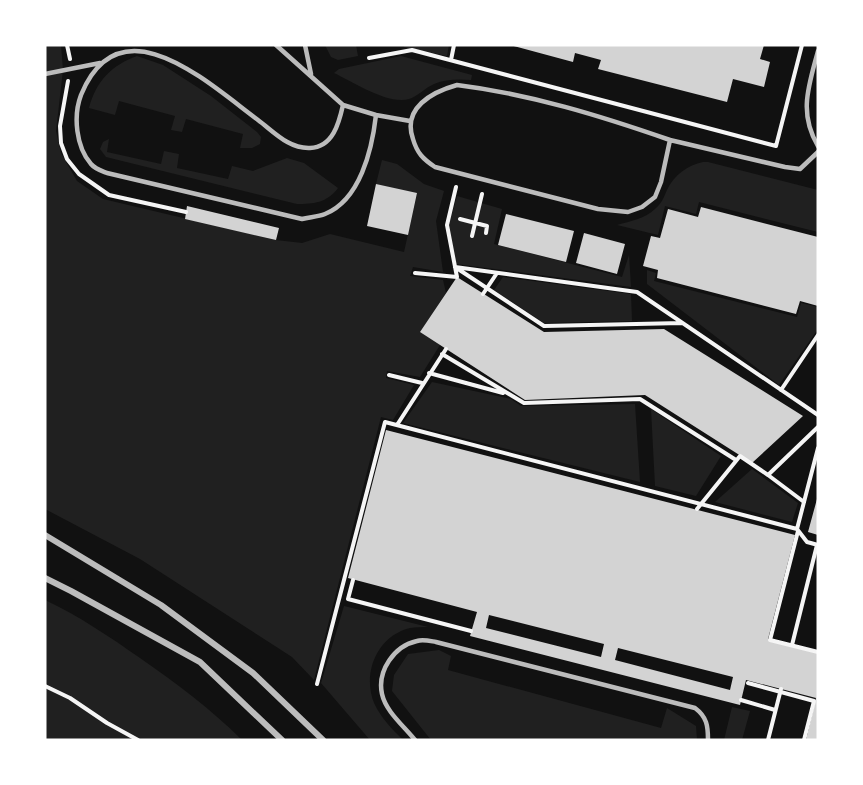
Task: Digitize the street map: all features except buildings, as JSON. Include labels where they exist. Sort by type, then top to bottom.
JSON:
[{"type":"street","points":[[45,535],[161,605],[253,673],[324,740]]},
{"type":"street","points":[[45,578],[200,662],[282,740]]},
{"type":"lane","points":[[276,45],[344,105],[376,115],[410,121]]},
{"type":"lane","points":[[305,45],[312,75]]},
{"type":"lane","points":[[344,105],[334,134],[324,143],[311,148],[291,145],[199,76],[149,51],[131,49],[114,53],[100,63],[87,79],[79,99],[77,119],[81,150],[93,166],[107,173],[302,219],[324,215],[339,206],[353,193],[362,173],[376,115]]},
{"type":"lane","points":[[818,51],[808,90],[806,112],[809,132],[818,146]]},
{"type":"lane","points":[[45,74],[100,63]]},
{"type":"lane","points":[[670,140],[661,182],[655,197],[642,207],[628,212],[597,209],[435,167],[422,159],[417,150],[410,133],[410,121],[420,104],[445,88],[457,85],[496,90],[612,120],[670,140],[784,167],[800,169],[818,152]]},
{"type":"lane","points":[[413,740],[393,716],[382,694],[383,675],[391,657],[404,646],[419,640],[436,642],[695,708],[704,715],[708,727],[708,740]]},
{"type":"path","points":[[451,60],[454,45]]},
{"type":"path","points":[[369,58],[412,50],[777,146],[802,45]]},
{"type":"path","points":[[415,273],[457,277],[447,225],[456,187]]},
{"type":"path","points":[[472,236],[482,194]]},
{"type":"path","points":[[460,219],[487,226],[486,233]]},
{"type":"path","points":[[455,267],[637,291],[818,415]]},
{"type":"path","points":[[455,267],[544,326],[683,323]]},
{"type":"path","points":[[483,294],[496,273]]},
{"type":"path","points":[[781,390],[818,335]]},
{"type":"path","points":[[397,425],[446,349]]},
{"type":"path","points":[[442,354],[524,403],[640,399],[736,460]]},
{"type":"path","points":[[429,373],[509,394]]},
{"type":"path","points":[[389,375],[422,383]]},
{"type":"path","points":[[317,684],[385,422],[798,530],[807,542],[818,545],[792,645]]},
{"type":"path","points":[[768,475],[818,427]]},
{"type":"path","points":[[818,448],[771,640],[818,652]]},
{"type":"path","points":[[697,510],[740,456],[804,502]]},
{"type":"path","points":[[353,580],[348,599],[471,632]]},
{"type":"path","points":[[748,683],[814,701],[804,740]]},
{"type":"path","points":[[45,686],[70,698],[137,740]]},
{"type":"path","points":[[768,740],[780,690]]},
{"type":"path","points":[[741,700],[775,710]]},
{"type":"shaded area","points":[[45,45],[61,45],[63,70],[56,131],[61,153],[77,181],[103,199],[276,240],[302,243],[330,234],[404,252],[417,194],[376,184],[382,160],[397,164],[424,184],[444,191],[436,221],[443,272],[413,267],[410,276],[443,280],[446,293],[421,332],[440,345],[420,377],[387,371],[386,378],[414,385],[393,420],[381,417],[314,680],[292,657],[140,559],[45,509]]},
{"type":"shaded area","points":[[325,45],[356,45],[358,56],[338,60],[331,57]]},
{"type":"shaded area","points":[[404,45],[449,45],[447,56],[404,47]]},
{"type":"shaded area","points":[[137,56],[163,65],[211,96],[257,132],[261,137],[260,144],[252,148],[240,148],[243,134],[186,119],[182,132],[171,130],[175,116],[119,101],[115,115],[89,108],[96,90],[106,75],[120,64]]},
{"type":"shaded area","points":[[401,56],[472,75],[471,80],[439,82],[412,98],[401,100],[371,92],[334,73],[339,69]]},
{"type":"shaded area","points":[[109,139],[107,152],[161,164],[164,151],[179,154],[177,168],[228,179],[232,166],[253,171],[287,158],[304,163],[338,188],[329,197],[319,202],[297,204],[106,157],[100,149],[103,142]]},
{"type":"shaded area","points":[[703,162],[818,190],[818,232],[699,202],[696,214],[665,206],[658,235],[617,225],[651,212],[661,202],[678,175],[687,168]]},
{"type":"shaded area","points":[[457,196],[502,209],[494,244],[622,277],[629,255],[631,287],[456,264],[449,224]]},
{"type":"shaded area","points":[[647,270],[656,273],[654,281],[797,317],[801,303],[818,307],[818,329],[779,385],[647,284]]},
{"type":"shaded area","points":[[503,277],[631,294],[632,321],[544,323],[494,290]]},
{"type":"shaded area","points":[[432,382],[511,399],[521,406],[635,404],[640,482],[403,423]]},
{"type":"shaded area","points":[[651,409],[721,456],[696,496],[655,486]]},
{"type":"shaded area","points":[[752,469],[798,503],[792,522],[715,502]]},
{"type":"shaded area","points":[[45,600],[94,627],[153,667],[206,707],[242,740],[45,740]]},
{"type":"shaded area","points":[[344,606],[428,627],[410,628],[398,632],[381,647],[371,668],[370,680],[374,703],[383,718],[403,740],[370,740],[321,683]]},
{"type":"shaded area","points":[[439,650],[451,656],[448,670],[661,728],[667,708],[696,726],[697,740],[431,740],[392,691],[394,675],[408,654]]},
{"type":"shaded area","points":[[732,707],[750,711],[742,740],[724,740]]}]
